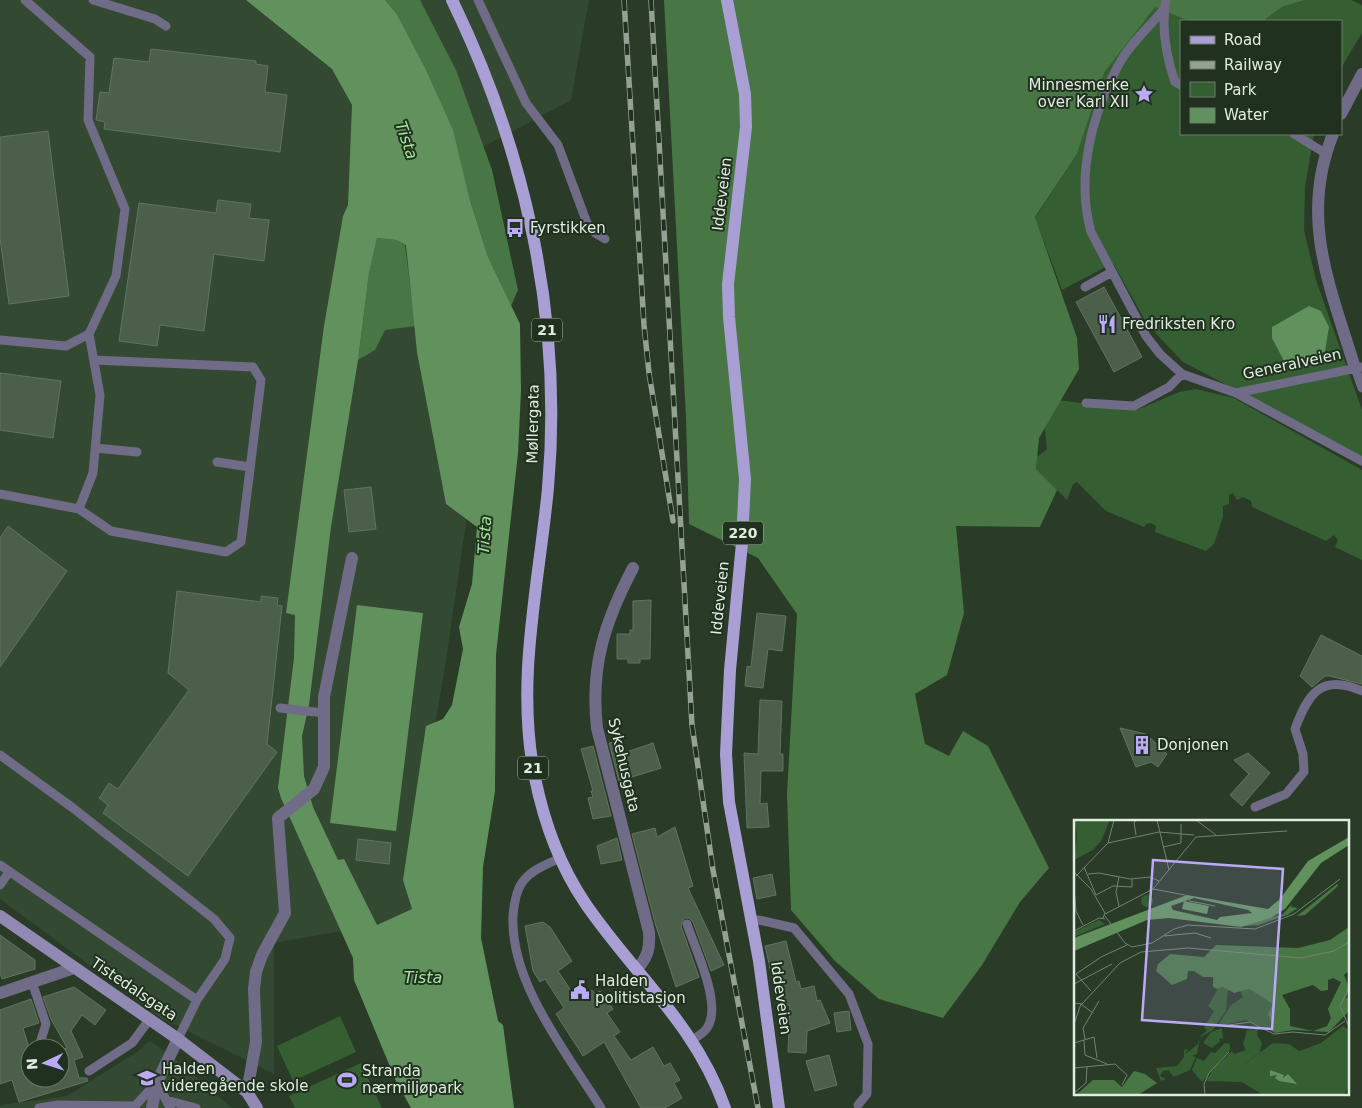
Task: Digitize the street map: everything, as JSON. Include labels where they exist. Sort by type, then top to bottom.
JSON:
[{"type":"main road","name":"Møllergata","points":[[452,0],[481,62],[502,117],[528,202],[543,288],[550,362],[550,446],[546,506],[530,640],[529,744],[536,784],[550,835],[560,858]]},
{"type":"main road","name":"Iddeveien","points":[[726,0],[744,94],[746,127],[728,284],[729,325],[745,479],[742,543],[730,670],[726,754],[729,802],[766,1007],[778,1108]]},
{"type":"main road","name":"21","points":[[560,858],[585,903],[692,1040],[705,1062],[725,1108]]},
{"type":"street","points":[[1342,112],[1362,74]]},
{"type":"street","name":"Generalveien","points":[[1333,135],[1325,153],[1318,185],[1317,222],[1324,268],[1358,367]]},
{"type":"street","points":[[256,1108],[247,1092],[256,1042],[254,990],[256,972],[262,955],[285,913],[278,818],[314,789],[324,767],[318,713],[327,680],[352,558]]},
{"type":"street","name":"Sykehusgata","points":[[633,568],[616,601],[600,645],[595,681],[595,711],[599,737],[649,932],[650,947],[645,960],[637,969]]},
{"type":"street","name":"Tistedalsgata","points":[[0,916],[178,1039],[247,1092]]},
{"type":"street","points":[[0,993],[74,968]]},
{"type":"street","points":[[152,1108],[157,1082],[178,1039]]},
{"type":"lane","points":[[25,0],[90,56],[88,120],[125,209],[116,276],[90,334],[100,395],[93,473],[79,509]]},
{"type":"lane","points":[[93,0],[155,19],[166,26]]},
{"type":"lane","points":[[478,0],[526,103],[558,145],[587,224],[595,233],[605,239]]},
{"type":"lane","points":[[1165,4],[1168,62],[1175,82],[1180,84]]},
{"type":"lane","points":[[1165,4],[1123,58],[1098,109],[1091,134],[1085,188],[1086,214],[1091,232],[1146,336],[1160,354],[1182,374],[1236,393],[1362,462]]},
{"type":"lane","points":[[1296,135],[1325,153]]},
{"type":"lane","points":[[1085,287],[1112,272]]},
{"type":"lane","points":[[0,340],[66,346],[90,334]]},
{"type":"lane","points":[[0,494],[79,509],[111,531],[226,552],[241,542],[261,380],[253,367],[94,360]]},
{"type":"lane","points":[[1358,367],[1362,388]]},
{"type":"lane","name":"Generalveien","points":[[1236,393],[1358,367]]},
{"type":"lane","points":[[1086,403],[1134,406],[1169,386],[1182,374]]},
{"type":"lane","points":[[95,448],[137,452]]},
{"type":"lane","points":[[217,462],[250,467]]},
{"type":"lane","points":[[1255,807],[1286,794],[1304,772],[1303,754],[1295,729],[1310,695],[1332,684],[1346,684],[1362,691]]},
{"type":"lane","points":[[280,708],[318,713]]},
{"type":"lane","points":[[0,756],[73,808],[214,918],[230,938],[224,959],[197,1000],[178,1039]]},
{"type":"lane","points":[[560,858],[537,870],[524,880],[518,892],[514,906],[513,931],[517,955],[525,980],[538,1006],[602,1108]]},
{"type":"lane","points":[[0,865],[197,1000]]},
{"type":"lane","points":[[0,885],[10,872]]},
{"type":"lane","points":[[750,921],[759,920],[794,928],[849,994],[868,1044],[868,1094],[858,1105]]},
{"type":"lane","points":[[687,924],[710,990],[712,1016],[707,1029],[692,1040]]},
{"type":"lane","points":[[32,982],[46,1024],[42,1038]]},
{"type":"lane","points":[[89,1072],[132,1043],[149,1020]]},
{"type":"lane","points":[[39,1108],[58,1105],[135,1106],[157,1082],[168,1104],[196,1108]]},
{"type":"shaded area","points":[[0,0],[589,0],[571,100],[479,149],[416,250],[466,523],[445,667],[410,870],[413,909],[377,925],[274,943],[274,1074],[161,1018],[0,899]]},
{"type":"shaded area","points":[[385,0],[420,0],[456,70],[492,170],[518,290],[511,306],[488,257],[469,197],[396,13]]},
{"type":"shaded area","points":[[664,0],[1305,0],[1282,7],[1264,20],[1187,20],[1155,7],[1104,73],[1077,154],[1035,217],[1077,338],[1079,369],[1039,438],[1036,469],[1057,490],[1040,527],[956,526],[964,613],[947,675],[915,694],[925,744],[949,756],[963,731],[988,746],[1049,868],[1020,902],[982,965],[943,1018],[879,999],[835,961],[791,910],[787,794],[797,614],[758,558],[689,524],[686,417]]},
{"type":"shaded area","points":[[377,238],[396,240],[405,245],[415,326],[385,330],[375,350],[358,360],[369,273]]},
{"type":"shaded area","name":"Halden videregående skole","points":[[150,1041],[175,1059],[232,1108],[0,1108],[0,1105],[67,1096],[137,1052]]},
{"type":"green space","points":[[1305,0],[1351,0],[1362,5],[1362,33],[1342,66],[1342,20],[1264,20],[1282,7]]},
{"type":"green space","points":[[1155,6],[1187,20],[1180,20],[1180,135],[1314,135],[1305,187],[1304,230],[1316,280],[1362,410],[1362,456],[1183,362],[1147,324],[1113,263],[1062,290],[1035,218],[1077,154],[1104,73]]},
{"type":"green space","points":[[1196,389],[1234,398],[1362,470],[1362,560],[1335,547],[1338,540],[1334,535],[1326,541],[1252,507],[1251,501],[1243,497],[1237,500],[1233,493],[1229,495],[1229,504],[1223,506],[1223,517],[1214,544],[1206,551],[1155,532],[1156,526],[1151,523],[1146,524],[1144,527],[1106,511],[1077,482],[1073,484],[1067,500],[1036,469],[1037,457],[1047,449],[1042,398],[1137,410],[1179,392]]},
{"type":"green space","points":[[340,1016],[356,1052],[293,1081],[277,1046]]},
{"type":"green space","name":"Stranda nærmiljøpark","points":[[361,1063],[382,1108],[295,1108],[289,1096]]},
{"type":"water","name":"Tista","points":[[246,0],[385,0],[396,13],[425,68],[453,130],[469,197],[488,257],[520,324],[521,391],[518,453],[496,655],[495,791],[483,867],[481,938],[498,1021],[503,1025],[514,1108],[411,1108],[396,1081],[354,980],[353,958],[278,788],[294,658],[295,615],[286,613],[324,326],[343,216],[348,205],[352,105],[332,69]],"holes":[[[377,238],[396,240],[406,245],[417,352],[446,504],[477,527],[472,584],[459,627],[463,649],[452,705],[443,719],[426,726],[403,880],[412,909],[377,925],[344,859],[338,860],[313,807],[304,776],[302,736],[309,705],[331,527],[358,360],[369,273]]]},
{"type":"water","points":[[1309,306],[1321,311],[1329,327],[1325,351],[1306,362],[1284,361],[1272,338],[1272,327]]},
{"type":"water","points":[[357,605],[423,613],[396,831],[330,823]]},
{"type":"building","points":[[151,49],[256,61],[256,64],[268,66],[265,92],[287,95],[280,152],[104,129],[105,122],[96,120],[100,92],[109,93],[114,58],[149,62]]},
{"type":"building","points":[[48,131],[69,296],[9,304],[0,238],[0,137]]},
{"type":"building","points":[[218,200],[251,204],[249,218],[269,220],[264,261],[214,254],[204,331],[160,325],[157,346],[119,341],[139,203],[216,213]]},
{"type":"building","name":"Fredriksten Kro","points":[[1104,287],[1142,357],[1114,372],[1076,302]]},
{"type":"building","points":[[0,373],[61,381],[53,438],[0,430]]},
{"type":"building","points":[[371,487],[376,529],[349,532],[344,490]]},
{"type":"building","points":[[8,526],[67,571],[0,667],[0,538]]},
{"type":"building","points":[[177,591],[261,602],[261,596],[278,598],[277,605],[282,606],[267,744],[277,752],[188,876],[103,813],[108,805],[99,798],[109,783],[118,789],[189,690],[168,673]]},
{"type":"building","points":[[651,600],[650,659],[640,659],[640,663],[628,663],[628,659],[617,659],[617,634],[630,634],[630,630],[633,630],[633,601]]},
{"type":"building","points":[[757,613],[786,616],[782,651],[768,649],[763,688],[745,686],[747,666],[751,667]]},
{"type":"building","points":[[1321,635],[1362,656],[1362,684],[1325,676],[1312,687],[1300,676]]},
{"type":"building","points":[[760,700],[782,701],[780,754],[783,754],[783,771],[761,771],[760,804],[767,803],[769,827],[747,828],[744,753],[758,754]]},
{"type":"building","name":"Donjonen","points":[[1120,728],[1146,734],[1167,754],[1158,767],[1151,762],[1136,767]]},
{"type":"building","points":[[618,741],[621,754],[653,743],[661,768],[619,781],[609,743]]},
{"type":"building","points":[[593,746],[611,816],[593,819],[588,798],[593,797],[591,791],[593,791],[581,749]]},
{"type":"building","points":[[1248,753],[1270,773],[1242,806],[1230,795],[1249,774],[1234,760]]},
{"type":"building","points":[[675,827],[693,886],[688,888],[724,965],[711,971],[693,922],[689,918],[684,918],[681,926],[699,977],[676,987],[655,923],[632,834],[655,828],[657,837]]},
{"type":"building","points":[[617,838],[622,860],[601,864],[597,846]]},
{"type":"building","points":[[358,839],[391,843],[389,864],[356,860]]},
{"type":"building","points":[[772,874],[776,895],[757,899],[753,878]]},
{"type":"building","points":[[543,922],[550,927],[572,961],[558,971],[577,1000],[592,990],[595,994],[600,991],[613,1009],[607,1013],[620,1032],[614,1036],[631,1060],[653,1047],[664,1066],[670,1063],[680,1080],[674,1083],[682,1098],[665,1108],[641,1108],[604,1042],[583,1056],[556,1014],[564,1008],[545,979],[540,982],[533,971],[525,926]]},
{"type":"building","points":[[0,935],[35,960],[35,969],[2,979],[0,972]]},
{"type":"building","points":[[786,941],[796,982],[799,981],[801,989],[814,986],[817,1001],[820,1000],[830,1023],[807,1031],[806,1053],[788,1052],[790,1005],[779,1008],[765,946]]},
{"type":"building","points":[[74,987],[106,1010],[95,1025],[82,1015],[71,1031],[83,1057],[74,1060],[79,1078],[87,1078],[88,1081],[70,1086],[70,1038],[61,1038],[51,1019],[43,997]]},
{"type":"building","points":[[31,999],[39,1023],[23,1028],[26,1038],[20,1038],[20,1088],[65,1088],[19,1102],[12,1080],[0,1084],[0,1010]]},
{"type":"building","points":[[849,1011],[851,1030],[837,1032],[834,1013]]},
{"type":"building","points":[[829,1055],[837,1085],[815,1091],[806,1061]]},
{"type":"railway","points":[[624,0],[644,325],[649,373],[673,521]]},
{"type":"railway","points":[[651,0],[692,725],[713,870],[758,1108]]},
{"type":"place","name":"Minnesmerke over Karl XII","points":[[1144,94]]},
{"type":"place","name":"Fyrstikken","points":[[515,228]]},
{"type":"place","name":"Fredriksten Kro","points":[[1107,324]]},
{"type":"place","name":"Donjonen","points":[[1142,745]]},
{"type":"place","name":"Halden politistasjon","points":[[580,990]]},
{"type":"place","name":"Halden videregående skole","points":[[147,1078]]},
{"type":"place","name":"Stranda nærmiljøpark","points":[[347,1080]]}]
